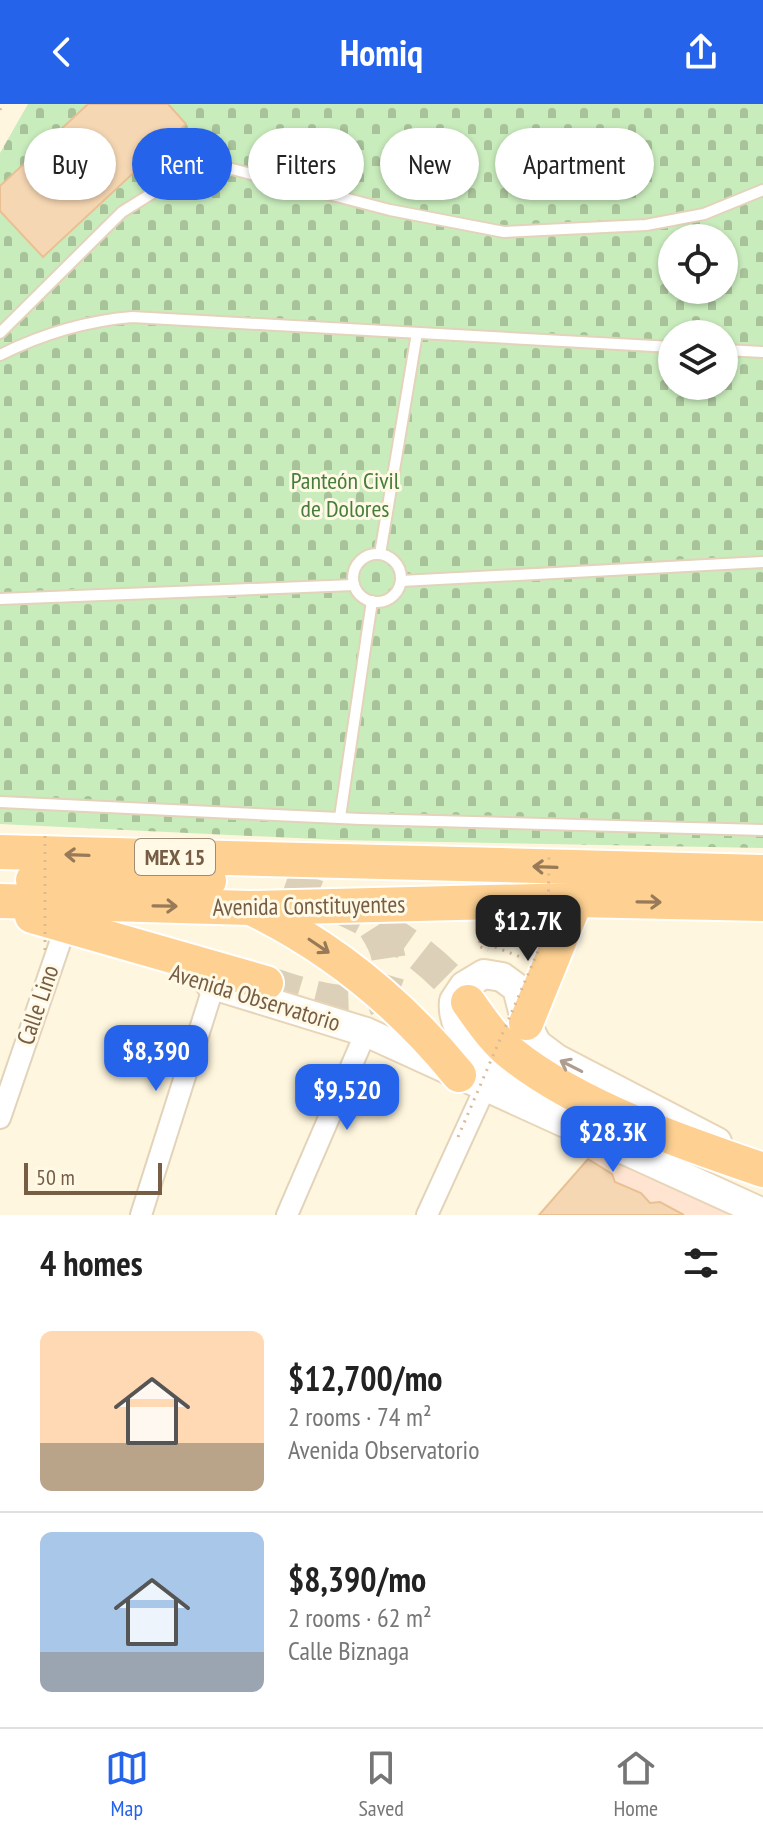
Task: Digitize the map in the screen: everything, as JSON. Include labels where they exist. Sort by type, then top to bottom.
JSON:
[{"type":"highway","name":"Avenida Constituyentes","points":[[0,852],[763,872]]},
{"type":"highway","points":[[0,880],[258,881],[285,885]]},
{"type":"highway","points":[[526,1023],[576,900]]},
{"type":"highway","name":"Avenida Constituyentes","points":[[0,901],[251,908],[576,900],[763,904]]},
{"type":"highway","points":[[251,908],[287,926],[353,969],[399,1007],[472,1081]]},
{"type":"highway","points":[[0,910],[47,935],[266,983]]},
{"type":"highway","points":[[468,1002],[509,1053],[572,1093],[763,1169]]},
{"type":"main road","name":"Avenida Observatorio","points":[[47,935],[366,1032],[563,1122],[736,1208],[763,1213]]},
{"type":"main road","name":"Avenida Observatorio","points":[[563,1122],[466,1040],[460,1029],[454,1001],[464,986],[484,974],[502,977],[517,988],[526,1023],[537,1044],[557,1059],[763,1169]]},
{"type":"street","name":"Calle Lino","points":[[0,1118],[47,935]]},
{"type":"street","points":[[141,1215],[214,985]]},
{"type":"street","points":[[287,1215],[366,1032]]},
{"type":"street","points":[[427,1215],[472,1081]]},
{"type":"lane","points":[[0,333],[122,212],[183,174],[232,169],[390,210],[504,232],[646,225],[704,214],[763,190]]},
{"type":"lane","points":[[0,355],[56,331],[94,320],[132,317],[658,346]]},
{"type":"lane","points":[[380,554],[417,333]]},
{"type":"lane","points":[[738,351],[763,352]]},
{"type":"lane","points":[[380,554],[396,563],[401,581],[392,597],[372,601],[358,593],[354,585],[356,566],[362,559],[380,554]]},
{"type":"lane","points":[[401,581],[763,562]]},
{"type":"lane","points":[[0,599],[354,585]]},
{"type":"lane","points":[[340,817],[372,601]]},
{"type":"lane","points":[[0,802],[340,817],[763,830]]},
{"type":"path","points":[[0,110],[2,104]]},
{"type":"path","points":[[45,836],[47,935]]},
{"type":"path","points":[[458,1137],[548,928],[549,855]]},
{"type":"path","points":[[480,941],[524,958]]},
{"type":"shaded area","points":[[594,1151],[735,1215],[539,1215]]},
{"type":"green space","name":"Panteón Civil de Dolores","points":[[28,104],[763,104],[763,848],[337,840],[0,824],[0,153]]},
{"type":"building","points":[[88,104],[168,104],[186,124],[182,128],[132,128],[132,174],[116,189],[116,128],[62,128]]},
{"type":"building","points":[[24,164],[24,200],[104,200],[43,257],[0,211],[0,186]]},
{"type":"building","points":[[588,1159],[612,1174],[615,1182],[641,1193],[650,1203],[660,1202],[684,1215],[539,1215]]},
{"type":"tunnel","points":[[285,885],[337,905],[385,930],[429,962],[468,1002]]},
{"type":"tunnel","points":[[266,983],[331,1001],[364,999],[377,992],[386,979],[389,963],[386,948],[371,921]]}]
